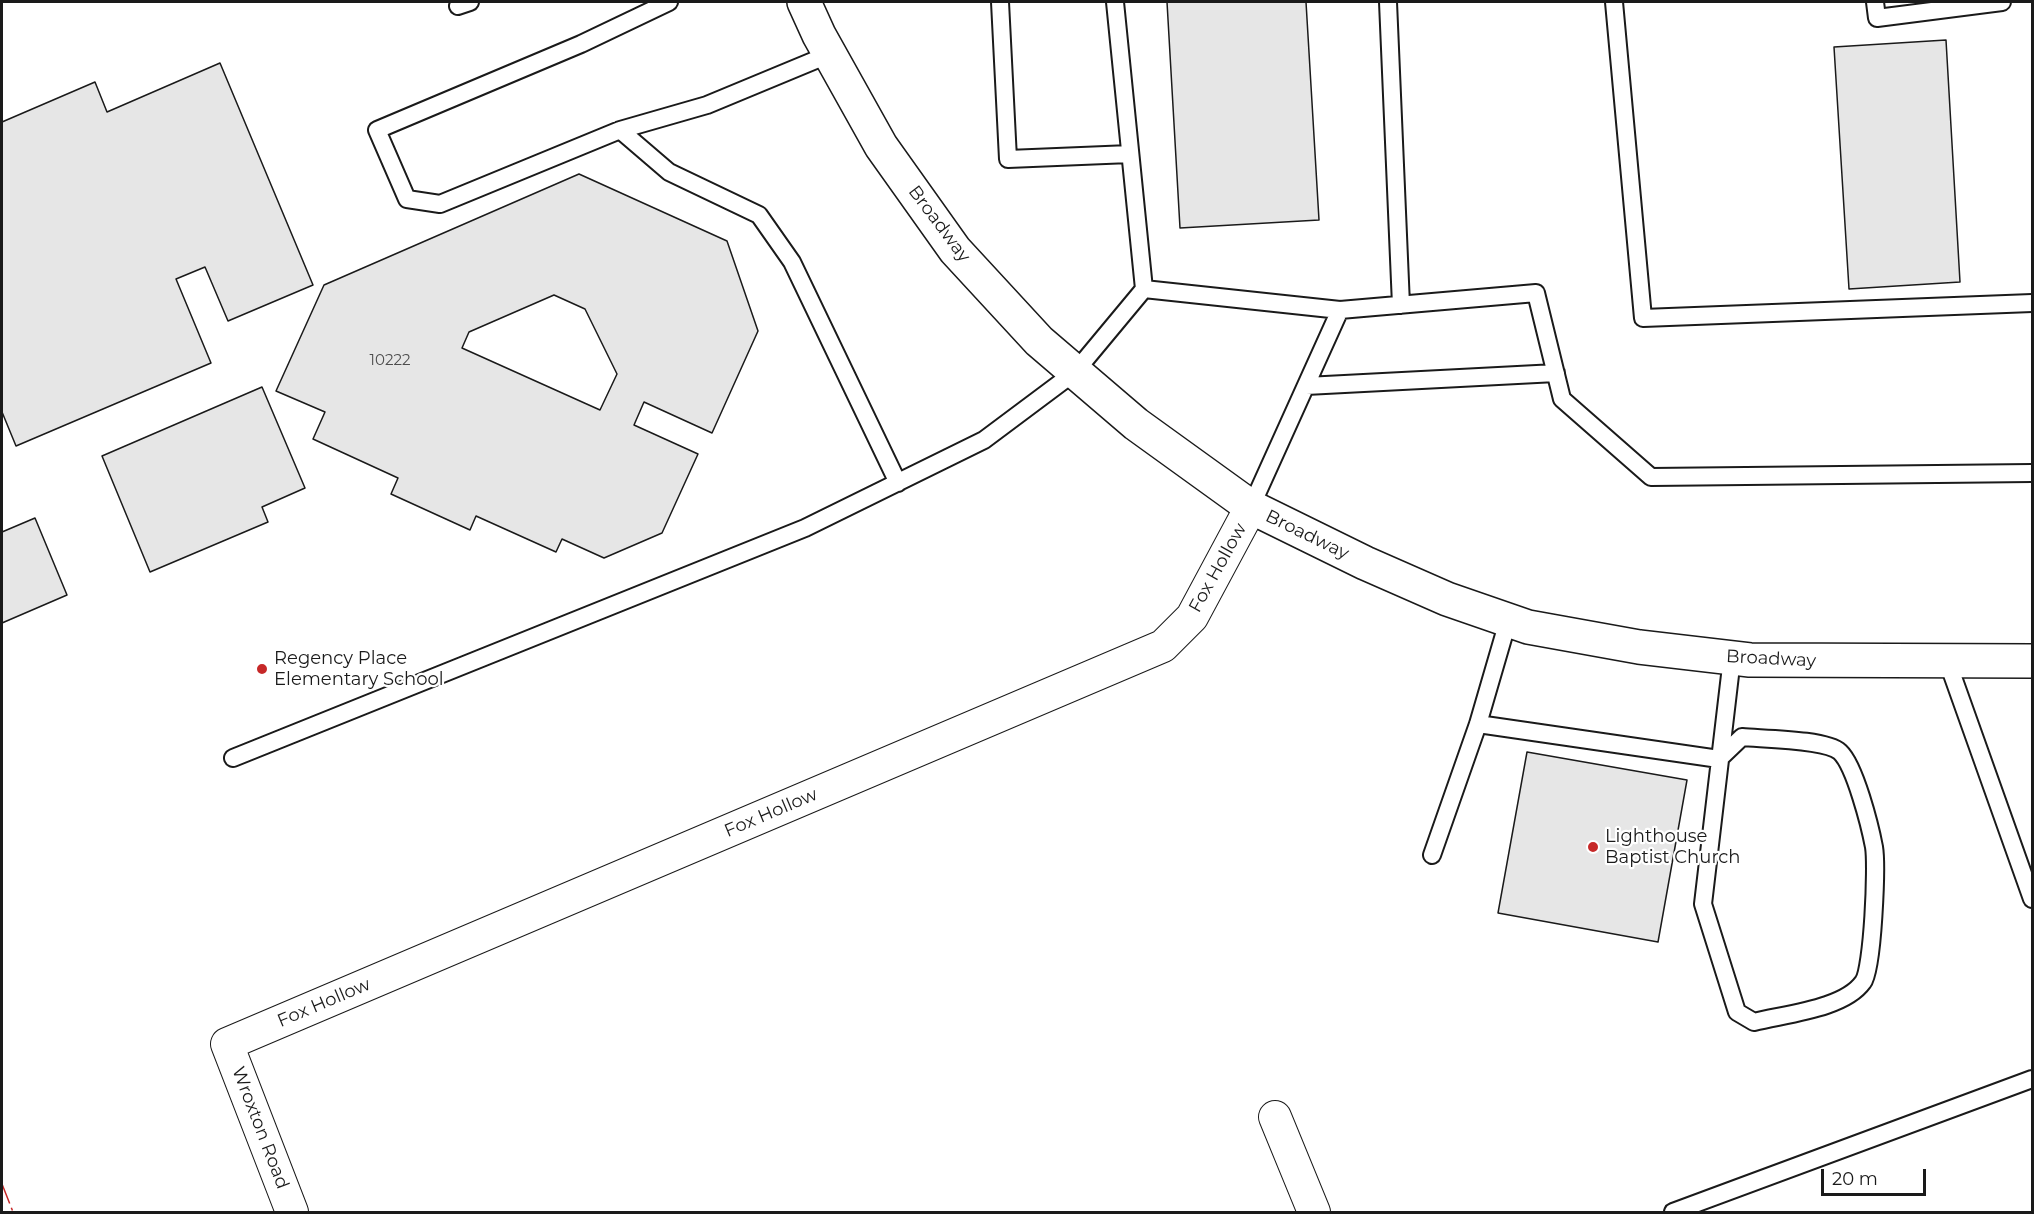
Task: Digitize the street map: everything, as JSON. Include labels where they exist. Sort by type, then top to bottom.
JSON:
[{"type":"main road","name":"Broadway","points":[[804,2],[881,146],[955,250],[1039,341],[1136,424],[1251,507],[1365,563],[1447,598],[1528,627],[1628,645],[1732,658],[1948,663],[2032,661]]},
{"type":"street","name":"Fox Hollow","points":[[227,1044],[1163,646],[1192,617],[1251,507]]},
{"type":"street","name":"Wroxton Road","points":[[227,1044],[292,1212]]},
{"type":"street","points":[[1275,1117],[1314,1212]]},
{"type":"lane","points":[[669,2],[581,44],[377,130],[407,199],[440,204],[620,130],[707,105],[830,54]]},
{"type":"lane","points":[[1000,2],[1008,159],[1130,154]]},
{"type":"lane","points":[[233,758],[805,528],[984,440],[1075,372],[1144,289],[1115,2]]},
{"type":"lane","points":[[1388,2],[1401,305]]},
{"type":"lane","points":[[1614,2],[1643,318],[2032,303]]},
{"type":"lane","points":[[1876,10],[1993,2]]},
{"type":"lane","points":[[620,130],[669,172],[759,215],[792,262],[898,483]]},
{"type":"lane","points":[[1144,289],[1340,310],[1536,293],[1562,399],[1651,477],[2032,473]]},
{"type":"lane","points":[[1251,507],[1340,310]]},
{"type":"lane","points":[[1306,386],[1556,373]]},
{"type":"lane","points":[[1432,855],[1479,724],[1508,621]]},
{"type":"lane","points":[[1719,759],[1742,737],[1822,745],[1840,752],[1856,781],[1874,849],[1871,953],[1864,982],[1839,1001],[1754,1022],[1737,1012],[1703,904],[1719,759],[1732,658]]},
{"type":"lane","points":[[1948,663],[2032,899]]},
{"type":"lane","points":[[1479,724],[1719,759]]},
{"type":"lane","points":[[1673,1212],[2032,1079]]},
{"type":"building","points":[[1167,2],[1306,2],[1319,220],[1180,228]]},
{"type":"building","points":[[1946,40],[1960,282],[1849,289],[1834,47]]},
{"type":"building","points":[[220,63],[313,285],[228,321],[205,267],[176,279],[211,363],[16,446],[2,412],[2,122],[95,82],[107,112]]},
{"type":"building","points":[[579,174],[727,241],[758,331],[712,433],[644,402],[634,425],[698,454],[662,533],[604,558],[562,539],[556,552],[476,516],[470,530],[391,494],[398,478],[313,439],[325,412],[276,391],[324,285]],"holes":[[[554,295],[585,309],[617,374],[600,410],[462,348],[469,332]]]},
{"type":"building","points":[[262,387],[305,488],[262,507],[268,522],[150,572],[102,456]]},
{"type":"building","points":[[35,518],[67,595],[2,623],[2,532]]},
{"type":"building","name":"Lighthouse Baptist Church","points":[[1527,752],[1687,780],[1658,942],[1498,913]]},
{"type":"power","points":[[2,1184],[13,1212]]},
{"type":"place","name":"Regency Place Elementary School","points":[[262,669]]},
{"type":"place","name":"Lighthouse Baptist Church","points":[[1593,847]]}]
